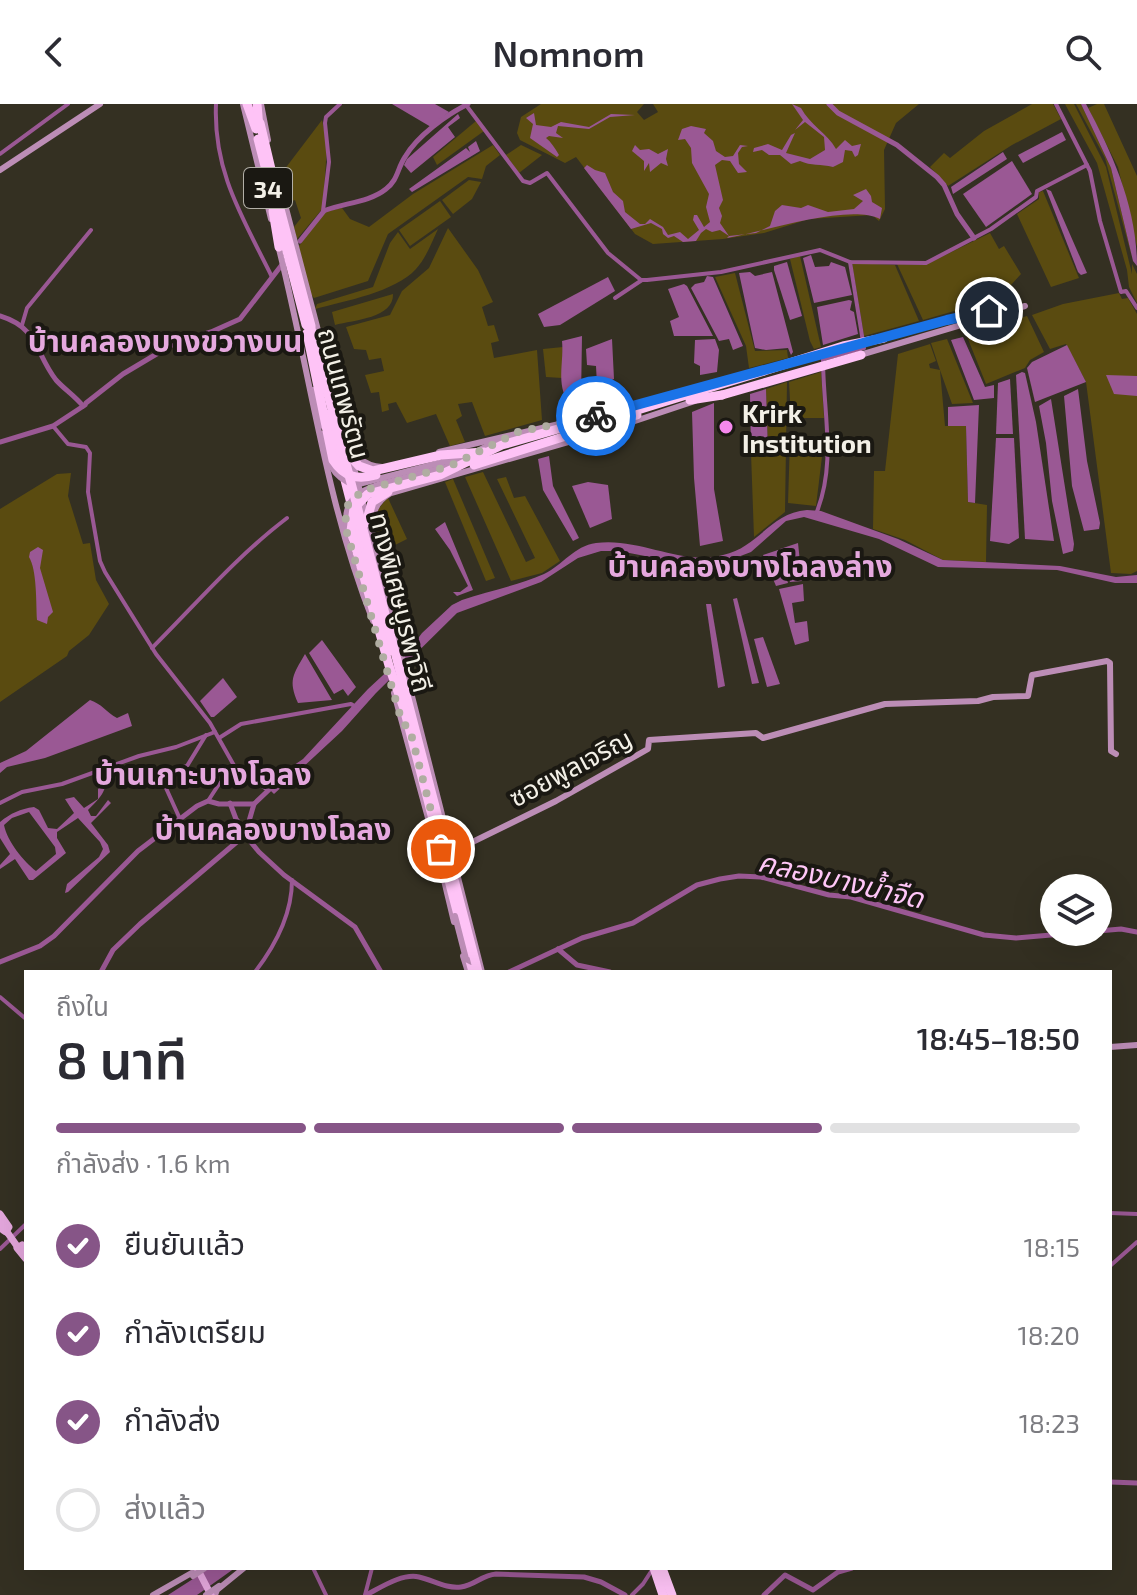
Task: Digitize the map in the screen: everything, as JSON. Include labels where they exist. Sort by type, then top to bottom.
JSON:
[{"type":"highway","name":"ทางพิเศษบูรพาวิถี","points":[[252,104],[304,324],[474,970]]},
{"type":"highway","name":"ถนนเทพรัตน","points":[[252,104],[409,725],[474,970]]},
{"type":"highway","points":[[304,324],[331,393],[342,442],[349,456],[364,469],[384,470],[441,455],[505,448],[843,346],[862,345]]},
{"type":"highway","points":[[304,324],[330,451],[340,470],[353,477],[367,477],[440,459],[488,454],[590,428]]},
{"type":"highway","points":[[409,725],[406,682],[366,529],[370,506],[379,496],[455,474],[492,457],[590,428],[808,372],[862,345],[884,338]]},
{"type":"highway","points":[[409,725],[353,536],[351,522],[355,505],[373,492],[447,472],[508,443],[586,421],[628,413]]},
{"type":"highway","name":"ถนนเทพรัตน","points":[[399,680],[435,802],[475,970]]},
{"type":"highway","points":[[435,802],[444,821]]},
{"type":"highway","points":[[433,818],[435,844]]},
{"type":"highway","points":[[659,1570],[667,1595]]},
{"type":"main road","points":[[0,170],[100,104]]},
{"type":"main road","name":"ถนนเทพรัตน","points":[[252,104],[288,251],[347,438],[375,548],[394,659]]},
{"type":"main road","name":"ถนนเทพรัตน","points":[[252,104],[304,324],[313,414],[341,526],[376,630],[394,659]]},
{"type":"main road","points":[[884,338],[947,320],[1025,304],[956,328]]},
{"type":"main road","points":[[304,324],[306,353],[327,461],[342,480],[355,485],[447,461],[491,460],[823,367]]},
{"type":"main road","points":[[665,409],[596,434],[388,494],[379,495],[374,490],[371,473],[381,467],[624,409],[862,345],[977,326]]},
{"type":"main road","points":[[549,425],[555,419]]},
{"type":"main road","points":[[376,630],[344,517],[353,497],[370,488],[450,466],[518,432]]},
{"type":"main road","points":[[347,438],[361,460],[381,467]]},
{"type":"main road","points":[[375,548],[373,513],[388,494]]},
{"type":"main road","name":"ซอยพูลเจริญ","points":[[451,850],[591,782],[648,749],[649,740],[756,733],[763,738],[885,704],[1028,696],[1032,675],[1107,661],[1110,663],[1111,751],[1116,754]]},
{"type":"main road","name":"ถนนเทพรัตน","points":[[399,680],[444,821],[475,970]]},
{"type":"main road","name":"ถนนเทพรัตน","points":[[409,725],[435,844],[474,970]]},
{"type":"main road","points":[[439,856],[466,959],[474,962],[478,956],[451,850]]},
{"type":"main road","points":[[1112,1047],[1137,1045]]},
{"type":"main road","points":[[0,1220],[24,1252]]},
{"type":"main road","points":[[159,1595],[196,1570]]},
{"type":"main road","points":[[153,1595],[197,1570]]},
{"type":"main road","points":[[200,1570],[212,1594],[240,1570]]},
{"type":"shaded area","points":[[392,104],[435,104],[449,112],[431,127]]},
{"type":"shaded area","points":[[541,104],[644,104],[637,112],[644,120],[658,112],[653,104],[919,104],[896,123],[884,150],[885,209],[879,221],[872,215],[809,219],[764,233],[653,244],[635,234],[576,157],[565,163],[520,140],[517,133],[521,117]]},
{"type":"shaded area","points":[[792,104],[801,108],[836,149],[845,140],[852,146],[861,144],[858,155],[855,157],[852,151],[845,150],[843,162],[833,167],[800,161],[791,164],[780,155],[769,155],[762,150],[753,152],[754,148],[768,144],[782,150],[795,133],[786,153],[810,159],[825,150],[824,137],[805,122],[795,130],[803,120]]},
{"type":"shaded area","points":[[1032,104],[1053,104],[1061,119],[1012,145],[948,186],[930,167],[944,153],[950,158],[984,131]]},
{"type":"shaded area","points":[[1065,104],[1074,104],[1106,167],[1132,274],[1132,264],[1137,274],[1137,303],[1129,287],[1097,163]]},
{"type":"shaded area","points":[[1076,104],[1081,104],[1111,168],[1133,261],[1105,158]]},
{"type":"shaded area","points":[[1081,104],[1086,104],[1096,123],[1122,182],[1133,223],[1137,266],[1133,261],[1111,168]]},
{"type":"shaded area","points":[[1104,104],[1137,176],[1137,247],[1118,167],[1088,108]]},
{"type":"shaded area","points":[[534,113],[536,125],[551,127],[561,122],[589,127],[611,114],[635,115],[610,117],[589,129],[558,126],[556,133],[563,138],[546,138],[559,155],[557,157],[530,138],[533,124],[526,118]]},
{"type":"shaded area","points":[[458,114],[460,118],[448,127],[455,137],[411,173],[404,165],[407,159]]},
{"type":"shaded area","points":[[322,120],[327,145],[323,208],[297,239],[294,227],[301,218],[295,200],[290,202],[281,174]]},
{"type":"shaded area","points":[[476,121],[484,131],[437,165],[433,157]]},
{"type":"shaded area","points":[[691,126],[706,129],[704,133],[713,141],[716,151],[725,157],[733,156],[740,145],[748,146],[742,147],[738,153],[739,164],[747,172],[738,173],[730,161],[722,160],[715,165],[723,200],[719,208],[722,216],[720,223],[729,236],[720,230],[712,232],[706,229],[696,241],[683,242],[674,236],[668,238],[662,229],[651,223],[631,229],[584,168],[587,165],[605,173],[613,192],[623,201],[625,212],[640,224],[650,219],[663,227],[668,235],[680,232],[688,239],[699,230],[693,220],[694,215],[704,227],[710,222],[706,207],[709,194],[692,163],[691,148],[685,139],[678,140],[682,129]]},
{"type":"shaded area","points":[[1062,132],[1066,140],[1023,163],[1018,155]]},
{"type":"shaded area","points":[[476,141],[480,151],[412,192],[409,189],[466,148],[470,152],[468,147]]},
{"type":"shaded area","points":[[493,145],[500,155],[486,166],[482,179],[468,177],[388,234],[368,281],[314,298],[309,292],[299,246],[325,212],[342,208],[350,219],[369,227],[413,194]]},
{"type":"shaded area","points":[[521,145],[542,155],[519,173],[506,155]]},
{"type":"shaded area","points":[[635,145],[640,150],[649,149],[658,154],[668,149],[668,166],[661,163],[650,172],[649,163],[644,171],[644,161],[632,151]]},
{"type":"shaded area","points":[[1003,152],[1007,159],[953,194],[951,187]]},
{"type":"shaded area","points":[[1012,161],[1032,194],[986,227],[963,194]]},
{"type":"shaded area","points":[[469,180],[481,182],[472,199],[453,214],[442,200]]},
{"type":"shaded area","points":[[866,189],[872,202],[882,208],[880,219],[848,214],[761,230],[770,226],[775,211],[782,205],[801,208],[808,205],[828,212],[854,209],[863,201],[853,195]]},
{"type":"shaded area","points":[[1046,189],[1051,191],[1087,273],[1081,275],[1078,272]]},
{"type":"shaded area","points":[[1043,191],[1079,278],[1051,287],[1017,214],[1039,199],[1039,192]]},
{"type":"shaded area","points":[[440,201],[451,217],[410,246],[399,230]]},
{"type":"shaded area","points":[[448,228],[478,270],[493,302],[482,307],[488,326],[494,325],[499,341],[491,343],[494,358],[537,350],[542,420],[485,436],[472,402],[458,404],[462,416],[456,420],[465,442],[450,446],[436,414],[407,423],[396,402],[388,404],[389,410],[382,412],[379,392],[371,393],[365,375],[384,371],[381,358],[369,360],[366,350],[354,349],[346,327],[390,315],[402,291],[429,268]]},
{"type":"shaded area","points":[[438,229],[423,260],[407,277],[369,295],[315,309],[317,304],[373,287],[390,243],[398,232],[410,249]]},
{"type":"shaded area","points":[[990,233],[999,249],[1004,246],[1021,274],[1011,285],[1017,293],[923,320],[897,264],[925,265]]},
{"type":"shaded area","points":[[811,255],[815,267],[829,266],[831,262],[845,267],[852,295],[814,303],[803,258]]},
{"type":"shaded area","points":[[800,256],[821,347],[814,349],[790,259]]},
{"type":"shaded area","points":[[787,262],[802,316],[790,320],[774,270],[774,266]]},
{"type":"shaded area","points":[[852,263],[895,265],[919,321],[864,336]]},
{"type":"shaded area","points":[[750,272],[755,276],[772,272],[793,352],[791,355],[788,348],[755,348],[739,273]]},
{"type":"shaded area","points":[[735,273],[755,351],[787,350],[788,358],[749,368],[746,346],[715,277]]},
{"type":"shaded area","points":[[707,276],[713,277],[743,346],[733,350],[729,339],[719,341],[691,288],[704,282]]},
{"type":"shaded area","points":[[608,277],[615,291],[560,325],[544,327],[538,314]]},
{"type":"shaded area","points":[[684,284],[713,336],[674,336],[670,321],[679,317],[668,289]]},
{"type":"shaded area","points":[[1119,293],[1122,299],[1128,298],[1137,314],[1137,571],[1131,574],[1111,573],[1086,382],[1066,344],[1050,349],[1032,315],[1063,304]]},
{"type":"shaded area","points":[[393,294],[392,302],[380,313],[335,325],[332,312]]},
{"type":"shaded area","points":[[852,301],[850,310],[854,312],[858,334],[823,345],[817,307]]},
{"type":"shaded area","points":[[1027,316],[1044,352],[1030,360],[1025,368],[986,384],[966,334]]},
{"type":"shaded area","points":[[582,336],[581,399],[566,398],[561,378],[562,341]]},
{"type":"shaded area","points":[[963,337],[985,387],[994,385],[994,398],[974,400],[951,340]]},
{"type":"shaded area","points":[[612,339],[614,379],[597,385],[596,366],[587,365],[586,349]]},
{"type":"shaded area","points":[[715,339],[719,350],[717,372],[700,375],[700,366],[694,363],[695,340]]},
{"type":"shaded area","points":[[947,339],[973,403],[952,404],[931,343]]},
{"type":"shaded area","points":[[930,344],[936,361],[929,364],[930,368],[940,370],[945,426],[966,426],[968,502],[987,505],[986,562],[943,560],[905,540],[873,529],[874,471],[885,471],[898,354]]},
{"type":"shaded area","points":[[1067,345],[1086,382],[1035,402],[1027,368],[1032,362]]},
{"type":"shaded area","points":[[563,347],[562,378],[546,377],[543,349]]},
{"type":"shaded area","points":[[821,372],[824,418],[791,418],[789,382]]},
{"type":"shaded area","points":[[1025,373],[1036,422],[1054,541],[1025,539],[1016,375]]},
{"type":"shaded area","points":[[1106,375],[1137,376],[1137,396],[1114,394]]},
{"type":"shaded area","points":[[1010,379],[1013,434],[996,434],[998,383]]},
{"type":"shaded area","points":[[787,382],[785,512],[754,537],[751,453],[768,451],[766,389]]},
{"type":"shaded area","points":[[766,389],[768,451],[751,452],[750,394]]},
{"type":"shaded area","points":[[1078,389],[1087,461],[1100,523],[1099,529],[1084,531],[1072,486],[1064,396]]},
{"type":"shaded area","points":[[1051,399],[1074,544],[1073,551],[1063,554],[1039,406]]},
{"type":"shaded area","points":[[714,403],[714,489],[723,541],[700,546],[692,412]]},
{"type":"shaded area","points":[[979,405],[975,503],[968,502],[966,426],[948,426],[948,407]]},
{"type":"shaded area","points":[[996,438],[1014,438],[1019,538],[1009,544],[990,541]]},
{"type":"shaded area","points":[[790,439],[824,440],[816,506],[788,503]]},
{"type":"shaded area","points":[[549,456],[553,486],[579,538],[573,541],[543,490],[538,459]]},
{"type":"shaded area","points":[[483,472],[526,562],[535,558],[497,479],[506,477],[514,498],[525,496],[560,561],[542,573],[511,581],[465,477]]},
{"type":"shaded area","points":[[71,473],[68,496],[83,544],[90,543],[96,580],[109,604],[89,635],[67,656],[0,702],[0,509],[57,474]]},
{"type":"shaded area","points":[[453,479],[495,578],[486,581],[445,482]]},
{"type":"shaded area","points":[[588,482],[608,485],[612,519],[590,528],[572,486]]},
{"type":"shaded area","points":[[388,498],[407,539],[381,552],[375,517]]},
{"type":"shaded area","points":[[807,510],[821,511],[898,539],[943,560],[1060,566],[1116,577],[1137,575],[1137,583],[1115,583],[1057,570],[938,567],[879,539],[804,517],[786,521],[751,552],[717,565],[697,566],[619,551],[601,551],[578,558],[541,582],[457,613],[342,731],[274,794],[265,785],[303,759],[452,605],[544,574],[588,545],[612,542],[691,557],[723,555],[746,545],[783,517]]},
{"type":"shaded area","points":[[445,522],[473,590],[457,596],[453,592],[460,592],[468,586],[450,550],[435,529]]},
{"type":"shaded area","points":[[798,543],[802,581],[790,582],[780,549]]},
{"type":"shaded area","points":[[38,547],[43,550],[40,568],[53,612],[47,624],[37,620],[35,578],[29,557],[30,552]]},
{"type":"shaded area","points":[[778,550],[788,583],[776,586],[763,555]]},
{"type":"shaded area","points":[[803,584],[804,601],[792,603],[795,623],[807,621],[809,641],[795,645],[779,589]]},
{"type":"shaded area","points":[[737,598],[759,683],[752,684],[733,599]]},
{"type":"shaded area","points":[[706,604],[711,604],[725,686],[718,688]]},
{"type":"shaded area","points":[[763,637],[780,684],[767,687],[754,639]]},
{"type":"shaded area","points":[[322,640],[356,687],[348,696],[343,689],[334,694],[309,653]]},
{"type":"shaded area","points":[[305,654],[332,700],[298,703],[293,678]]},
{"type":"shaded area","points":[[223,678],[237,697],[211,717],[200,701]]},
{"type":"shaded area","points":[[90,700],[117,718],[128,713],[132,726],[45,758],[7,767],[0,773],[0,763],[26,751]]},
{"type":"shaded area","points":[[105,774],[104,790],[99,798],[88,810],[91,816],[96,816],[108,800],[111,803],[91,823],[110,852],[68,892],[65,893],[67,884],[99,857],[103,849],[78,818],[57,832],[66,853],[33,880],[29,880],[15,859],[0,869],[10,854],[0,838],[0,822],[16,812],[34,807],[39,810],[48,828],[57,829],[74,813],[65,799],[74,797],[84,808],[98,799],[98,789],[104,783]],"holes":[[[29,812],[55,847],[56,854],[36,871],[17,851],[4,825],[12,818]]]},
{"type":"shaded area","points":[[207,1570],[232,1570],[197,1595],[168,1595]]},
{"type":"waterway","points":[[0,154],[68,104]]},
{"type":"waterway","points":[[216,104],[216,129],[225,173],[272,277]]},
{"type":"waterway","points":[[323,211],[329,162],[325,123],[326,117],[340,104]]},
{"type":"waterway","points":[[326,210],[365,200],[386,189],[417,141],[468,104]]},
{"type":"waterway","points":[[829,104],[838,113],[897,145],[937,177],[974,238]]},
{"type":"waterway","points":[[1056,104],[1090,171],[1100,221],[1121,292],[1126,291],[1137,308]]},
{"type":"waterway","points":[[466,105],[523,181],[530,183],[547,173],[608,253],[641,280],[721,272],[820,250],[850,262],[926,263],[991,229],[1036,197],[1037,191],[1087,165]]},
{"type":"waterway","points":[[300,241],[324,211]]},
{"type":"waterway","points":[[22,325],[27,308],[91,230]]},
{"type":"waterway","points":[[86,403],[123,374],[175,343],[240,319],[284,262]]},
{"type":"waterway","points":[[816,514],[826,476],[827,457],[823,359],[864,348],[850,262]]},
{"type":"waterway","points":[[615,298],[642,280]]},
{"type":"waterway","points":[[0,316],[13,321],[29,334],[56,380],[83,406]]},
{"type":"waterway","points":[[0,442],[53,426],[85,405]]},
{"type":"waterway","points":[[53,426],[68,444],[86,447],[90,453],[88,492],[100,561],[105,572],[156,654],[210,723],[236,769],[268,790]]},
{"type":"waterway","points":[[152,648],[234,564],[287,518]]},
{"type":"waterway","points":[[219,738],[241,724],[351,704],[356,707]]},
{"type":"waterway","points":[[0,803],[22,792],[62,784],[215,732]]},
{"type":"waterway","points":[[180,819],[161,777],[169,771],[187,766],[206,735]]},
{"type":"waterway","points":[[208,801],[219,784],[236,769]]},
{"type":"waterway","points":[[102,970],[113,950],[140,924],[245,835],[254,804],[274,785]]},
{"type":"waterway","points":[[0,962],[40,946],[54,936],[138,851],[197,806],[208,801],[254,804]]},
{"type":"waterway","points":[[230,803],[245,832]]},
{"type":"waterway","name":"คลองบางน้ำจืด","points":[[245,835],[284,875],[355,927],[380,970]]},
{"type":"waterway","name":"คลองบางน้ำจืด","points":[[513,970],[582,938],[633,923],[697,885],[739,876],[761,877],[829,895],[851,897],[984,935],[1016,938],[1040,936]]},
{"type":"waterway","points":[[256,970],[281,929],[289,905],[292,880]]},
{"type":"waterway","name":"คลองบางน้ำจืด","points":[[1112,930],[1137,932]]},
{"type":"waterway","points":[[558,949],[577,965],[601,970]]},
{"type":"waterway","points":[[0,997],[24,1017]]},
{"type":"waterway","points":[[1112,1213],[1137,1214]]},
{"type":"waterway","points":[[0,1249],[24,1226]]},
{"type":"waterway","points":[[1112,1264],[1137,1242]]},
{"type":"waterway","points":[[1112,1482],[1137,1483]]},
{"type":"waterway","points":[[314,1570],[326,1595]]},
{"type":"waterway","points":[[365,1595],[371,1570]]},
{"type":"waterway","points":[[632,1595],[652,1570]]},
{"type":"waterway","points":[[764,1595],[785,1575],[813,1590],[845,1570]]},
{"type":"waterway","points":[[366,1595],[391,1582],[412,1576],[455,1587],[496,1574],[584,1577],[625,1595]]},
{"type":"way so far","points":[[441,849],[410,730],[402,722],[345,526],[347,506],[362,491],[450,466],[518,432],[596,416]]},
{"type":"place","name":"Krirk Institution","points":[[726,427]]},
{"type":"district","name":"บ้านคลองบางขวางบน","points":[[165,340]]},
{"type":"district","name":"บ้านคลองบางโฉลงล่าง","points":[[750,565]]},
{"type":"district","name":"บ้านเกาะบางโฉลง","points":[[203,773]]},
{"type":"district","name":"บ้านคลองบางโฉลง","points":[[273,828]]},
{"type":"route","points":[[596,416],[989,311]]}]
